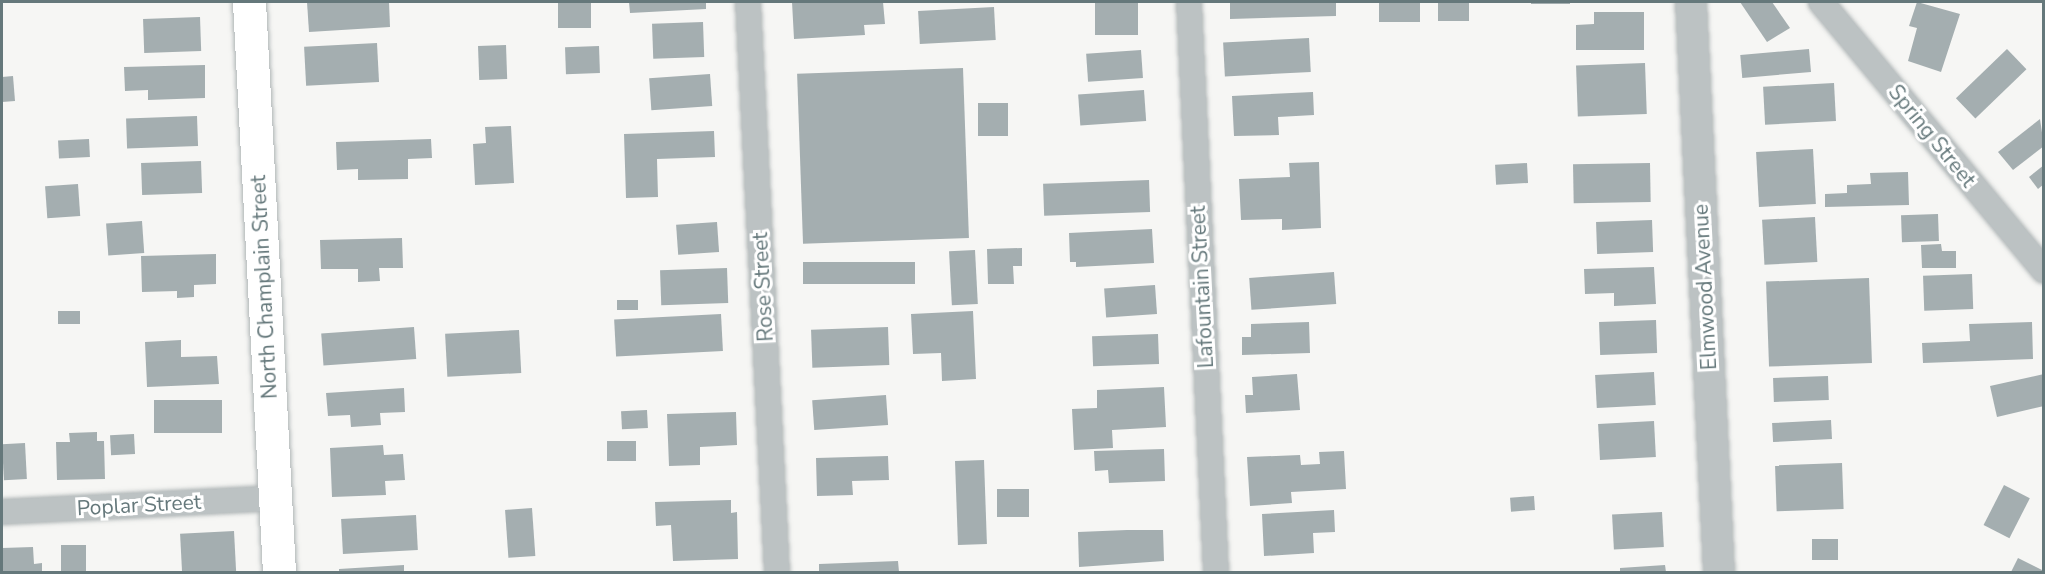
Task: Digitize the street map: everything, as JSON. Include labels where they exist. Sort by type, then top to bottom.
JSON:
[{"type":"main road","name":"North Champlain Street","points":[[249,2],[279,573]]},
{"type":"street","name":"Rose Street","points":[[748,2],[777,573]]},
{"type":"street","name":"Lafountain Street","points":[[1189,2],[1216,573]]},
{"type":"street","name":"Elmwood Avenue","points":[[1691,2],[1719,573]]},
{"type":"street","name":"Spring Street","points":[[1821,2],[2043,271]]},
{"type":"street","name":"Poplar Street","points":[[2,512],[276,498]]},
{"type":"building","points":[[307,2],[389,2],[390,27],[309,32]]},
{"type":"building","points":[[558,2],[591,2],[591,28],[558,28]]},
{"type":"building","points":[[629,2],[706,2],[706,9],[630,13]]},
{"type":"building","points":[[792,2],[883,2],[885,24],[864,25],[865,35],[794,39]]},
{"type":"building","points":[[1095,2],[1138,2],[1138,35],[1095,35]]},
{"type":"building","points":[[1230,2],[1336,2],[1336,16],[1230,19]]},
{"type":"building","points":[[1379,2],[1420,2],[1420,22],[1379,22]]},
{"type":"building","points":[[1438,2],[1469,2],[1469,21],[1438,21]]},
{"type":"building","points":[[1531,2],[1570,2],[1570,4],[1531,4]]},
{"type":"building","points":[[1740,2],[1772,2],[1790,28],[1767,42]]},
{"type":"building","points":[[1917,2],[1960,14],[1941,72],[1908,61],[1917,28],[1909,26]]},
{"type":"building","points":[[994,7],[996,40],[920,44],[918,11]]},
{"type":"building","points":[[1594,12],[1644,12],[1644,50],[1576,50],[1576,25],[1594,24]]},
{"type":"building","points":[[200,17],[201,51],[144,53],[143,19]]},
{"type":"building","points":[[703,22],[704,57],[653,59],[652,24]]},
{"type":"building","points":[[1309,38],[1311,72],[1225,76],[1223,43]]},
{"type":"building","points":[[377,43],[379,82],[306,86],[304,47]]},
{"type":"building","points":[[506,45],[507,79],[479,80],[478,46]]},
{"type":"building","points":[[599,46],[600,73],[566,74],[565,47]]},
{"type":"building","points":[[1809,49],[1811,72],[1742,78],[1740,55]]},
{"type":"building","points":[[2007,49],[2026,69],[1975,118],[1956,98]]},
{"type":"building","points":[[1141,50],[1143,78],[1088,82],[1086,54]]},
{"type":"building","points":[[1645,63],[1647,114],[1578,116],[1576,65]]},
{"type":"building","points":[[205,65],[205,98],[148,100],[148,90],[125,91],[124,67]]},
{"type":"building","points":[[963,68],[969,238],[803,244],[797,74]]},
{"type":"building","points":[[710,74],[712,106],[651,110],[649,78]]},
{"type":"building","points":[[13,76],[15,101],[2,102],[2,77]]},
{"type":"building","points":[[1834,83],[1836,121],[1765,125],[1763,87]]},
{"type":"building","points":[[1144,90],[1146,121],[1080,126],[1078,95]]},
{"type":"building","points":[[1313,92],[1314,115],[1278,117],[1279,135],[1234,136],[1232,96]]},
{"type":"building","points":[[978,103],[1008,103],[1008,136],[978,136]]},
{"type":"building","points":[[197,116],[198,146],[127,148],[126,118]]},
{"type":"building","points":[[2040,119],[2044,146],[2013,170],[1998,152]]},
{"type":"building","points":[[511,126],[514,183],[475,185],[473,144],[486,143],[485,127]]},
{"type":"building","points":[[714,131],[715,157],[657,159],[658,197],[626,198],[624,134]]},
{"type":"building","points":[[89,139],[90,157],[59,159],[58,141]]},
{"type":"building","points":[[431,139],[432,158],[408,159],[408,179],[358,180],[358,169],[337,170],[336,142]]},
{"type":"building","points":[[1813,149],[1816,204],[1759,207],[1756,152]]},
{"type":"building","points":[[201,161],[202,193],[142,195],[141,163]]},
{"type":"building","points":[[1319,162],[1321,228],[1282,230],[1282,219],[1241,220],[1239,179],[1290,177],[1289,163]]},
{"type":"building","points":[[1527,163],[1528,183],[1496,185],[1495,165]]},
{"type":"building","points":[[1650,163],[1651,202],[1574,203],[1573,164]]},
{"type":"building","points":[[2044,165],[2044,184],[2038,189],[2029,177]]},
{"type":"building","points":[[1908,172],[1909,205],[1825,207],[1825,194],[1847,193],[1847,185],[1871,184],[1870,173]]},
{"type":"building","points":[[1149,180],[1150,212],[1044,216],[1043,184]]},
{"type":"building","points":[[78,184],[80,216],[47,218],[45,186]]},
{"type":"building","points":[[1938,214],[1939,241],[1902,242],[1901,215]]},
{"type":"building","points":[[1815,217],[1817,262],[1764,265],[1762,220]]},
{"type":"building","points":[[1652,220],[1653,252],[1597,254],[1596,222]]},
{"type":"building","points":[[142,221],[144,253],[108,255],[106,224]]},
{"type":"building","points":[[717,222],[719,252],[678,255],[676,225]]},
{"type":"building","points":[[1152,229],[1154,263],[1076,267],[1076,262],[1070,262],[1069,233]]},
{"type":"building","points":[[402,238],[403,268],[379,268],[380,281],[358,282],[358,269],[321,269],[320,240]]},
{"type":"building","points":[[1941,244],[1942,251],[1956,251],[1956,268],[1922,268],[1921,245]]},
{"type":"building","points":[[1022,248],[1022,266],[1013,266],[1014,284],[988,284],[987,249]]},
{"type":"building","points":[[975,250],[978,304],[952,305],[949,251]]},
{"type":"building","points":[[216,254],[216,284],[194,285],[194,297],[177,298],[177,291],[142,292],[141,256]]},
{"type":"building","points":[[803,262],[915,262],[915,284],[803,284]]},
{"type":"building","points":[[1654,267],[1656,304],[1614,306],[1614,293],[1585,294],[1584,269]]},
{"type":"building","points":[[727,268],[728,303],[661,305],[660,270]]},
{"type":"building","points":[[1334,272],[1336,304],[1251,310],[1249,278]]},
{"type":"building","points":[[1972,274],[1973,309],[1924,311],[1923,276]]},
{"type":"building","points":[[1869,278],[1872,363],[1769,367],[1766,282]]},
{"type":"building","points":[[1155,285],[1157,314],[1106,317],[1104,289]]},
{"type":"building","points":[[617,300],[638,300],[638,310],[617,310]]},
{"type":"building","points":[[58,311],[80,311],[80,324],[58,324]]},
{"type":"building","points":[[973,311],[976,379],[942,381],[941,353],[913,354],[911,314]]},
{"type":"building","points":[[721,314],[723,351],[616,357],[614,320]]},
{"type":"building","points":[[1656,320],[1657,353],[1600,355],[1599,322]]},
{"type":"building","points":[[1309,322],[1310,353],[1242,355],[1242,337],[1251,337],[1251,324]]},
{"type":"building","points":[[2032,322],[2033,359],[1923,363],[1922,343],[1970,341],[1969,324]]},
{"type":"building","points":[[414,327],[416,359],[323,365],[321,333]]},
{"type":"building","points":[[888,327],[889,365],[812,368],[811,330]]},
{"type":"building","points":[[519,330],[521,373],[447,377],[445,334]]},
{"type":"building","points":[[1158,334],[1159,364],[1093,366],[1092,336]]},
{"type":"building","points":[[181,340],[181,357],[217,356],[219,384],[147,387],[145,342]]},
{"type":"building","points":[[1654,372],[1656,405],[1597,408],[1595,375]]},
{"type":"building","points":[[1297,374],[1300,410],[1246,413],[1245,395],[1253,395],[1252,377]]},
{"type":"building","points":[[2044,374],[2044,406],[1997,417],[1990,386]]},
{"type":"building","points":[[1828,376],[1829,400],[1774,402],[1773,378]]},
{"type":"building","points":[[1164,387],[1166,427],[1112,430],[1113,448],[1074,450],[1072,409],[1097,408],[1097,390]]},
{"type":"building","points":[[404,388],[405,412],[380,413],[381,425],[351,427],[350,415],[328,416],[326,393]]},
{"type":"building","points":[[886,395],[888,425],[814,430],[812,400]]},
{"type":"building","points":[[154,400],[222,400],[222,433],[154,433]]},
{"type":"building","points":[[647,410],[648,428],[622,429],[621,411]]},
{"type":"building","points":[[736,412],[737,445],[700,447],[700,465],[669,466],[667,414]]},
{"type":"building","points":[[1831,420],[1832,439],[1773,442],[1772,423]]},
{"type":"building","points":[[1654,421],[1656,457],[1600,460],[1598,424]]},
{"type":"building","points":[[97,432],[97,441],[104,441],[105,479],[57,480],[56,442],[70,442],[69,433]]},
{"type":"building","points":[[134,434],[135,454],[111,455],[110,435]]},
{"type":"building","points":[[607,441],[636,441],[636,461],[607,461]]},
{"type":"building","points":[[25,443],[27,479],[4,480],[2,444]]},
{"type":"building","points":[[383,445],[384,455],[403,454],[405,480],[385,481],[386,495],[332,497],[330,448]]},
{"type":"building","points":[[1164,449],[1165,481],[1109,483],[1108,470],[1095,471],[1094,451]]},
{"type":"building","points":[[1344,451],[1346,489],[1291,492],[1292,503],[1250,506],[1247,457],[1300,455],[1301,465],[1320,464],[1319,452]]},
{"type":"building","points":[[888,456],[889,480],[852,481],[853,495],[817,496],[816,458]]},
{"type":"building","points":[[984,460],[987,544],[958,545],[955,461]]},
{"type":"building","points":[[1842,463],[1844,509],[1777,511],[1775,465]]},
{"type":"building","points":[[2004,485],[2030,498],[2009,538],[1984,525]]},
{"type":"building","points":[[997,489],[1029,489],[1029,517],[997,517]]},
{"type":"building","points":[[1534,496],[1535,510],[1511,512],[1510,498]]},
{"type":"building","points":[[731,500],[731,513],[737,512],[738,559],[673,561],[671,525],[656,526],[655,502]]},
{"type":"building","points":[[532,508],[535,556],[508,558],[505,510]]},
{"type":"building","points":[[1334,510],[1335,532],[1313,533],[1314,553],[1264,556],[1262,514]]},
{"type":"building","points":[[1662,512],[1664,547],[1614,550],[1612,515]]},
{"type":"building","points":[[416,515],[418,550],[343,554],[341,519]]},
{"type":"building","points":[[1163,530],[1164,561],[1079,567],[1078,532]]},
{"type":"building","points":[[234,531],[236,572],[182,572],[180,534]]},
{"type":"building","points":[[1812,539],[1838,539],[1838,560],[1812,560]]},
{"type":"building","points":[[61,545],[86,545],[86,572],[61,572]]},
{"type":"building","points":[[33,547],[34,564],[42,563],[42,572],[2,572],[2,548]]},
{"type":"building","points":[[2018,558],[2044,571],[2044,572],[2011,572]]},
{"type":"building","points":[[898,561],[899,572],[819,572],[819,564]]},
{"type":"building","points":[[404,565],[404,572],[339,572],[339,569]]},
{"type":"building","points":[[1665,565],[1666,572],[1620,572],[1620,568]]}]
